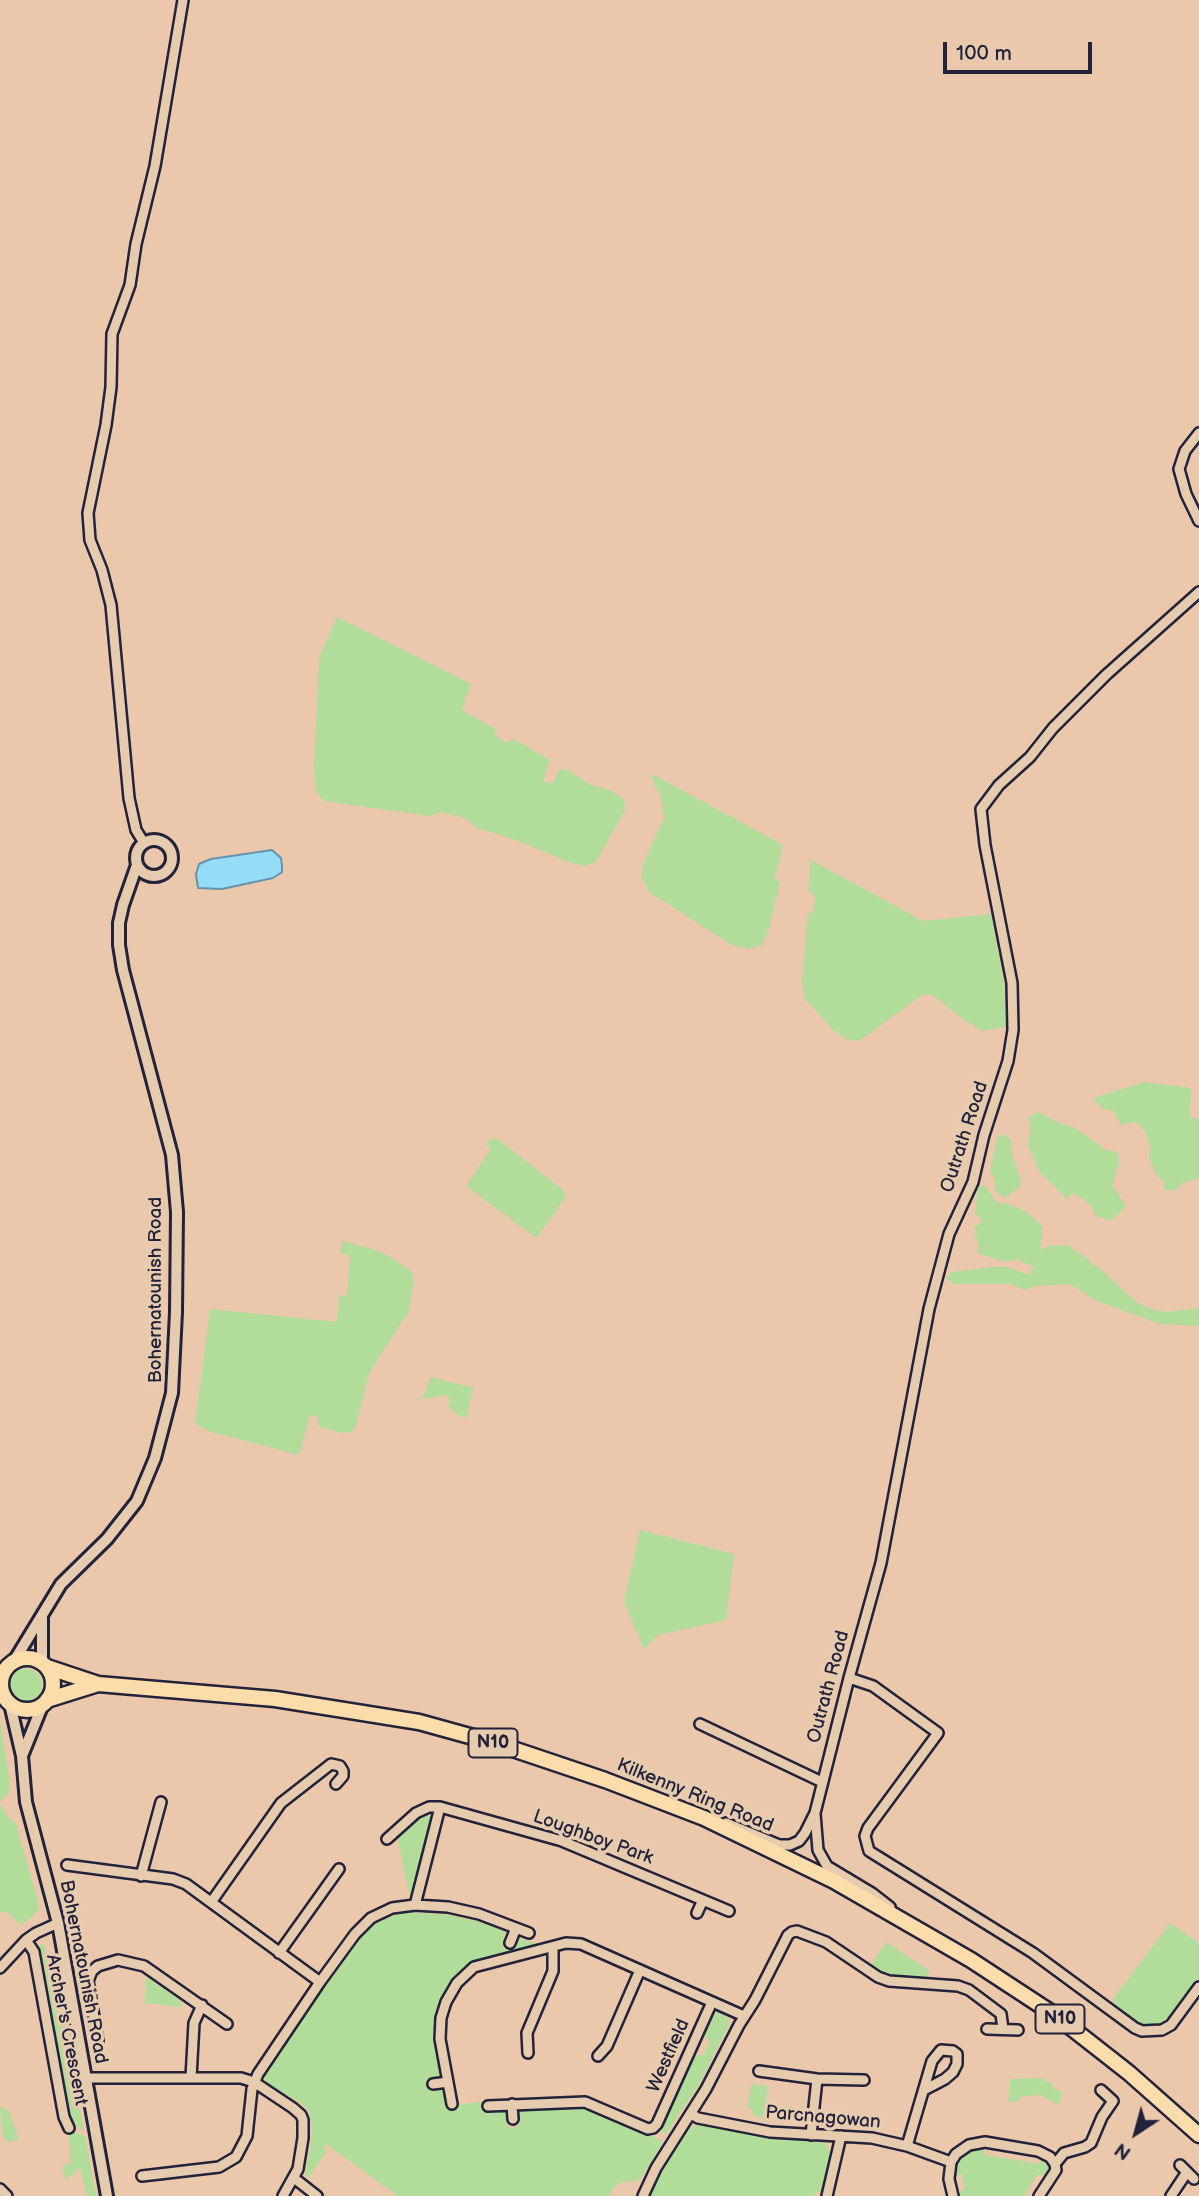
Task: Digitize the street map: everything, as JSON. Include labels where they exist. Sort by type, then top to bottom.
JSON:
[{"type":"highway","name":"N10","points":[[6,1666],[28,1658],[44,1664]]},
{"type":"highway","name":"Kilkenny Ring Road","points":[[44,1664],[98,1685],[261,1698],[419,1722],[495,1743],[605,1780],[704,1818],[776,1850],[907,1921],[1055,2015],[1129,2073],[1199,2135]]},
{"type":"highway","points":[[44,1664],[53,1683],[45,1702]]},
{"type":"highway","points":[[6,1666],[1,1684],[6,1701]]},
{"type":"highway","name":"Kilkenny Ring Road","points":[[45,1702],[98,1685]]},
{"type":"highway","name":"N10","points":[[6,1701],[27,1710],[45,1702]]},
{"type":"street","points":[[127,889],[146,874],[161,874],[172,859],[169,849],[162,842],[153,840],[144,843],[136,830],[129,798],[111,605],[102,570],[90,540],[88,513],[107,425],[112,334],[130,285],[136,244],[155,166],[183,0]]},
{"type":"street","points":[[1199,433],[1185,451],[1179,469],[1186,494],[1199,521]]},
{"type":"street","name":"Outrath Road","points":[[907,1921],[872,1893],[827,1866],[818,1850],[815,1813],[821,1782],[881,1563],[929,1309],[950,1234],[973,1182],[984,1135],[1008,1061],[1013,1030],[1012,983],[985,845],[981,809],[999,785],[1030,757],[1061,719],[1199,592]]},
{"type":"street","name":"Bohernatounish Road","points":[[6,1666],[70,1573],[107,1539],[137,1501],[155,1458],[172,1393],[177,1212],[172,1156],[121,957],[119,923],[127,889],[137,865],[136,855],[144,843]]},
{"type":"street","points":[[137,865],[146,874]]},
{"type":"street","points":[[42,1617],[44,1664]]},
{"type":"street","points":[[849,1678],[873,1686],[939,1733],[868,1828],[865,1836],[869,1851],[1026,1948],[1142,2031],[1162,2030],[1171,2025],[1199,1987]]},
{"type":"street","name":"Bohernatounish Road","points":[[6,1701],[22,1756],[26,1802],[58,1923],[107,2196]]},
{"type":"street","name":"Bohernatounish Road","points":[[22,1756],[45,1702]]},
{"type":"street","points":[[700,1724],[821,1782]]},
{"type":"street","points":[[212,1901],[281,1803],[331,1764],[340,1766],[343,1771],[343,1776],[336,1784]]},
{"type":"street","points":[[141,1876],[162,1802]]},
{"type":"street","points":[[387,1839],[416,1813],[429,1807],[440,1807],[415,1905]]},
{"type":"street","name":"Loughboy Park","points":[[440,1807],[562,1841],[729,1911]]},
{"type":"street","name":"Outrath Road","points":[[704,1818],[737,1826],[790,1846],[799,1841],[815,1813]]},
{"type":"street","points":[[67,1865],[173,1879],[186,1884],[320,1982]]},
{"type":"street","points":[[279,1953],[339,1869]]},
{"type":"street","points":[[697,1913],[703,1900]]},
{"type":"street","points":[[142,2176],[229,2164],[242,2149],[247,2136],[254,2082],[320,1982],[355,1934],[371,1918],[392,1908],[415,1905],[448,1907],[479,1914],[528,1933]]},
{"type":"street","name":"Archer's Crescent","points":[[0,1968],[26,1940],[58,1923]]},
{"type":"street","points":[[510,1943],[516,1928]]},
{"type":"street","points":[[643,2196],[656,2168],[706,2090],[788,1935],[797,1931],[826,1942],[889,1981],[958,1986],[969,1990],[1001,2014],[1003,2029]]},
{"type":"street","name":"Archer's Crescent","points":[[26,1940],[34,1952],[64,2117],[69,2128]]},
{"type":"street","name":"Westfield","points":[[452,2104],[440,2039],[441,2018],[446,2002],[457,1983],[474,1967],[566,1943],[581,1944],[744,2016]]},
{"type":"street","points":[[528,2053],[527,2033],[553,1971],[553,1947]]},
{"type":"street","points":[[98,2041],[88,1981],[92,1971],[106,1962],[118,1960],[144,1966],[227,2024]]},
{"type":"street","points":[[598,2056],[607,2046],[640,1970]]},
{"type":"street","name":"Westfield","points":[[512,2104],[584,2102],[648,2129],[657,2124],[712,2002]]},
{"type":"street","points":[[191,2078],[194,2023],[202,2005]]},
{"type":"street","points":[[987,2029],[1018,2030]]},
{"type":"street","points":[[907,2146],[924,2090],[936,2054],[945,2049],[957,2054],[957,2064],[953,2072],[924,2090]]},
{"type":"street","points":[[759,2071],[817,2079],[864,2080]]},
{"type":"street","points":[[86,2078],[241,2078],[254,2082],[301,2115],[303,2138],[298,2169],[283,2196]]},
{"type":"street","points":[[811,2135],[817,2079]]},
{"type":"street","points":[[433,2084],[448,2082]]},
{"type":"street","points":[[1055,2164],[1064,2153],[1091,2143],[1102,2117],[1113,2101],[1101,2090]]},
{"type":"street","points":[[488,2106],[512,2104],[513,2119]]},
{"type":"street","name":"Parcnagowan","points":[[691,2114],[698,2118],[746,2128],[872,2138],[907,2146],[951,2162]]},
{"type":"street","points":[[827,2196],[841,2136]]},
{"type":"street","points":[[953,2196],[949,2179],[951,2162],[961,2149],[976,2142],[985,2142],[1038,2151],[1050,2157],[1056,2170],[1039,2196]]},
{"type":"street","points":[[1171,2196],[1187,2172]]},
{"type":"street","points":[[294,2178],[317,2196]]},
{"type":"street","points":[[0,2189],[7,2196]]},
{"type":"green space","points":[[337,617],[471,684],[462,710],[495,729],[495,736],[507,743],[513,739],[550,760],[543,781],[552,784],[560,769],[568,770],[591,785],[610,790],[624,799],[625,810],[596,862],[585,866],[568,862],[516,840],[477,828],[467,819],[442,812],[430,816],[324,801],[316,792],[314,772],[319,658]]},
{"type":"green space","points":[[650,773],[783,845],[775,878],[780,883],[762,945],[748,949],[732,945],[649,892],[642,878],[643,864],[664,818],[661,798]]},
{"type":"green space","points":[[811,860],[923,921],[991,914],[1004,983],[1006,1027],[982,1031],[932,995],[922,995],[861,1040],[850,1041],[833,1030],[805,999],[802,982],[808,914],[813,911],[815,896],[808,890]]},
{"type":"green space","points":[[1144,1082],[1191,1088],[1190,1117],[1199,1119],[1199,1178],[1182,1183],[1177,1190],[1165,1190],[1163,1181],[1156,1175],[1149,1158],[1150,1148],[1146,1133],[1136,1122],[1120,1125],[1114,1111],[1102,1109],[1094,1098]]},
{"type":"green space","points":[[1038,1112],[1074,1127],[1106,1150],[1117,1152],[1120,1160],[1112,1185],[1126,1206],[1111,1221],[1096,1216],[1091,1205],[1074,1193],[1067,1199],[1040,1172],[1028,1146],[1029,1117]]},
{"type":"green space","points":[[1005,1134],[1011,1141],[1012,1154],[1021,1181],[1019,1188],[1004,1198],[995,1190],[995,1181],[990,1170],[997,1138]]},
{"type":"green space","points":[[498,1139],[564,1191],[565,1198],[538,1236],[535,1237],[466,1186],[491,1149],[486,1145],[489,1140]]},
{"type":"green space","points":[[978,1185],[986,1187],[997,1203],[1006,1203],[1028,1213],[1042,1226],[1041,1250],[1049,1246],[1068,1245],[1105,1273],[1136,1302],[1151,1309],[1167,1312],[1199,1308],[1199,1326],[1160,1324],[1097,1301],[1070,1284],[1034,1286],[1025,1290],[1009,1284],[954,1284],[946,1278],[951,1272],[1007,1267],[1029,1275],[1035,1267],[1018,1260],[1003,1261],[977,1253],[979,1248],[974,1228],[982,1221],[975,1213]]},
{"type":"green space","points":[[343,1241],[389,1256],[410,1270],[414,1279],[409,1311],[369,1373],[356,1426],[351,1432],[341,1433],[318,1426],[319,1417],[310,1415],[299,1455],[211,1432],[195,1424],[210,1309],[337,1322],[339,1295],[347,1296],[350,1256],[340,1252]]},
{"type":"green space","points":[[431,1377],[473,1388],[466,1420],[447,1405],[451,1403],[447,1395],[422,1399]]},
{"type":"green space","points":[[640,1530],[734,1554],[726,1620],[658,1635],[644,1649],[624,1602]]},
{"type":"green space","points":[[22,1668],[33,1670],[41,1677],[40,1694],[31,1701],[20,1701],[10,1689],[12,1674]]},
{"type":"green space","points":[[0,1720],[10,1784],[8,1794],[0,1801]]},
{"type":"green space","points":[[0,1804],[16,1824],[39,1905],[37,1912],[21,1925],[5,1911],[0,1911]]},
{"type":"green space","points":[[426,1814],[432,1821],[412,1895],[409,1894],[397,1836]]},
{"type":"green space","points":[[405,1912],[451,1915],[496,1926],[505,1932],[503,1947],[511,1950],[519,1938],[540,1945],[477,1961],[467,1966],[455,1978],[445,1992],[435,2026],[440,2076],[426,2080],[427,2089],[442,2089],[446,2093],[449,2106],[485,2101],[486,2111],[506,2110],[508,2127],[518,2127],[519,2110],[584,2106],[663,2141],[640,2180],[618,2183],[608,2196],[398,2196],[326,2144],[323,2148],[327,2151],[308,2178],[305,2175],[312,2126],[308,2110],[301,2103],[267,2084],[263,2075],[350,1948],[368,1928],[382,1919]]},
{"type":"green space","points":[[1170,1923],[1199,1943],[1199,1977],[1173,2013],[1160,2024],[1142,2024],[1116,2006],[1113,1999]]},
{"type":"green space","points":[[886,1942],[929,1970],[927,1981],[888,1977],[870,1966]]},
{"type":"green space","points":[[40,1944],[44,1944],[57,2011],[66,2032],[84,2132],[68,2117]]},
{"type":"green space","points":[[146,1977],[177,1998],[183,2007],[145,2003]]},
{"type":"green space","points":[[719,2012],[728,2018],[729,2024],[698,2086],[666,2134],[660,2131],[693,2053],[703,2056],[710,2040],[700,2035],[712,2016]]},
{"type":"green space","points":[[1045,2078],[1045,2081],[1053,2084],[1052,2088],[1062,2092],[1059,2105],[1041,2095],[1023,2096],[1015,2102],[1008,2101],[1010,2079]]},
{"type":"green space","points":[[751,2084],[768,2086],[763,2118],[752,2115],[752,2109],[747,2108]]},
{"type":"green space","points":[[3,2107],[8,2110],[19,2140],[7,2142],[3,2136],[0,2109]]},
{"type":"green space","points":[[700,2125],[759,2136],[825,2143],[832,2155],[822,2193],[816,2191],[815,2196],[648,2196],[668,2159],[686,2134],[692,2126]]},
{"type":"green space","points":[[76,2132],[85,2137],[96,2196],[87,2196],[80,2168],[66,2180],[62,2165],[71,2164],[69,2136],[70,2133]]},
{"type":"green space","points":[[983,2146],[985,2155],[1040,2164],[1039,2157],[1042,2157],[1049,2165],[1049,2170],[1046,2175],[1037,2175],[1024,2196],[961,2196],[958,2193],[965,2188],[961,2173],[954,2177],[953,2170],[966,2150]]},
{"type":"water","points":[[272,850],[281,858],[282,866],[282,872],[273,878],[222,889],[198,888],[196,874],[199,864],[211,859]]}]
